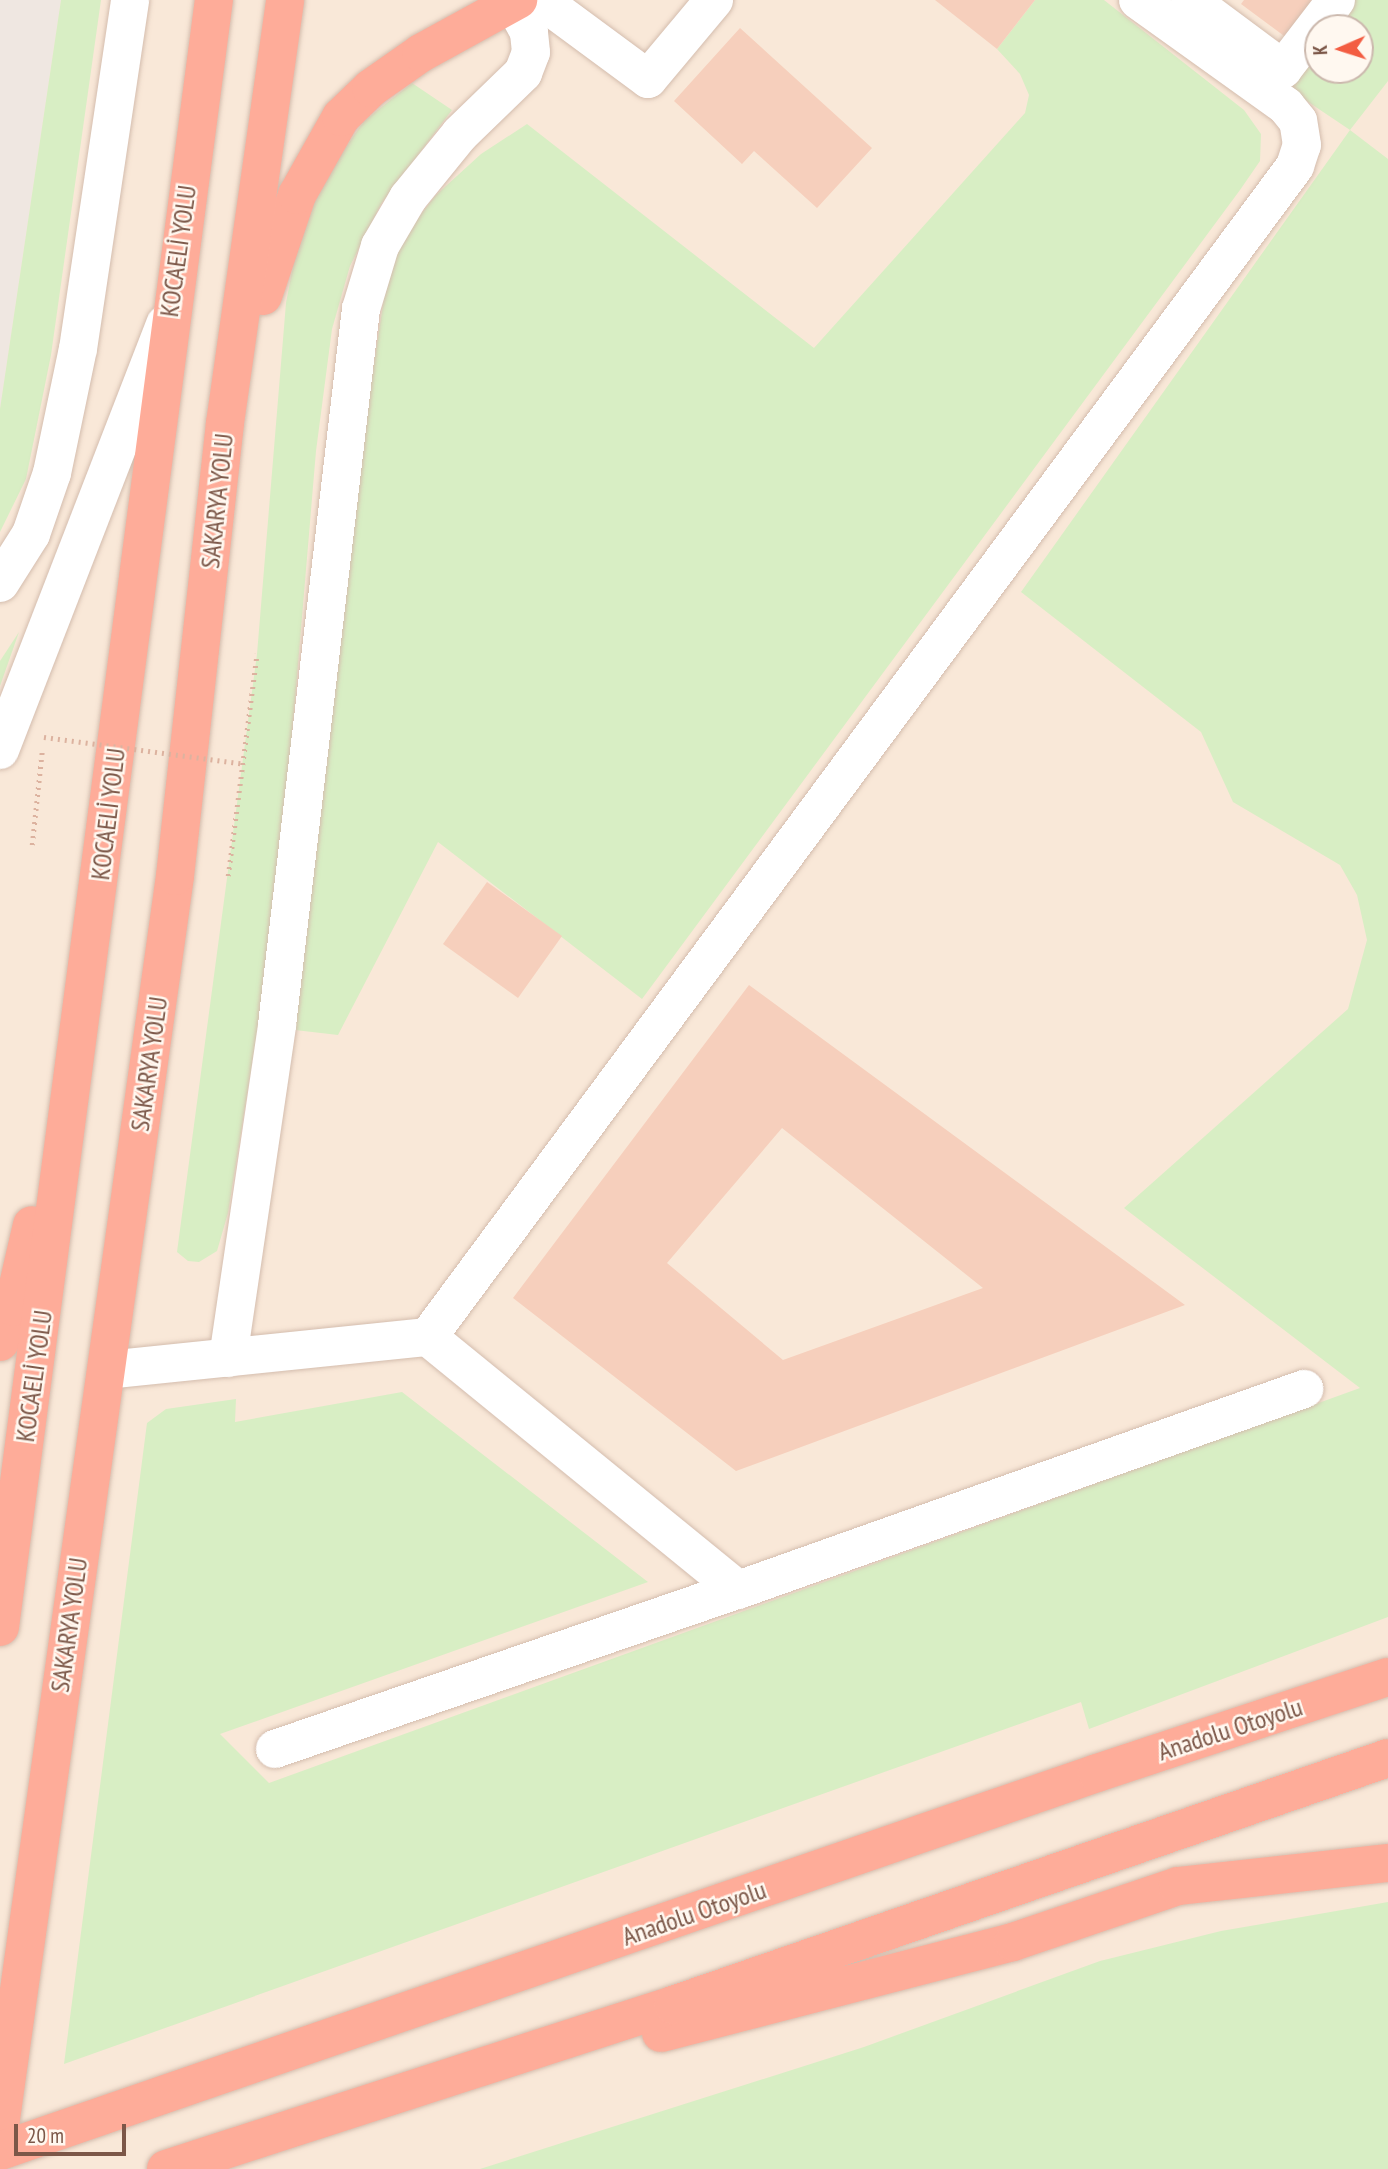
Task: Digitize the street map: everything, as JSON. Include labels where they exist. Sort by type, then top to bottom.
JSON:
[{"type":"highway","name":"KOCAELİ YOLU","points":[[0,1627],[89,967],[169,312],[214,0]]},
{"type":"highway","name":"SAKARYA YOLU","points":[[0,2126],[175,876],[225,423],[285,0]]},
{"type":"highway","points":[[225,423],[277,246],[317,153],[341,117],[371,88],[421,53],[524,1]]},
{"type":"highway","points":[[0,1342],[13,1307],[89,967]]},
{"type":"highway","name":"Anadolu Otoyolu","points":[[0,2151],[119,2113],[1097,1773],[1388,1677]]},
{"type":"highway","points":[[166,2169],[673,2005],[1388,1758]]},
{"type":"highway","points":[[256,2139],[1013,1941],[1178,1885],[1388,1863]]},
{"type":"street","points":[[0,583],[31,534],[52,473],[78,349],[130,0]]},
{"type":"street","points":[[524,1],[648,79],[714,0]]},
{"type":"street","points":[[428,1337],[1295,166],[1302,145],[1298,121],[1286,106],[1138,0]]},
{"type":"street","points":[[1190,0],[1283,69],[1336,0]]},
{"type":"street","points":[[228,1357],[282,984],[360,309],[380,246],[408,198],[460,134],[523,73],[531,51],[524,1]]},
{"type":"street","points":[[0,750],[169,312]]},
{"type":"street","points":[[107,1370],[428,1337],[738,1590]]},
{"type":"street","points":[[275,1749],[738,1590],[1304,1389]]},
{"type":"path","points":[[228,876],[240,764],[257,654]]},
{"type":"path","points":[[32,845],[44,737],[240,764]]},
{"type":"shaded area","points":[[0,0],[1388,0],[1388,2169],[0,2169]]},
{"type":"shaded area","points":[[0,0],[61,0],[0,409]]},
{"type":"green space","points":[[61,0],[101,0],[51,355],[26,479],[0,532],[0,409]]},
{"type":"green space","points":[[1035,0],[1104,0],[1244,110],[1261,134],[1260,161],[1240,190],[642,999],[438,842],[338,1035],[295,1030],[351,515],[386,285],[399,243],[435,196],[481,154],[527,124],[814,348],[1025,113],[1029,95],[1020,74],[997,49]]},
{"type":"green space","points":[[1352,0],[1388,0],[1388,81],[1350,130],[1286,87],[1304,63],[1304,84],[1374,84],[1374,14],[1341,14]]},
{"type":"green space","points":[[412,83],[452,110],[381,204],[350,266],[332,329],[316,451],[278,902],[228,1213],[217,1251],[199,1262],[188,1261],[177,1252],[257,654],[286,303],[300,229],[330,170],[364,121]]},
{"type":"green space","points":[[1350,130],[1388,159],[1388,1617],[1089,1729],[1081,1702],[64,2064],[147,1423],[166,1409],[236,1399],[235,1422],[402,1392],[648,1582],[220,1734],[269,1783],[1360,1388],[1124,1208],[1348,1009],[1367,940],[1357,895],[1340,865],[1233,802],[1201,732],[1021,592]]},
{"type":"green space","points":[[19,632],[0,686],[0,661]]},
{"type":"green space","points":[[1388,1902],[1388,2169],[480,2169],[864,2047],[1100,1961],[1221,1931]]},
{"type":"building","points":[[935,0],[1035,0],[997,49]]},
{"type":"building","points":[[1244,0],[1320,0],[1310,14],[1304,14],[1304,23],[1291,41],[1241,4]]},
{"type":"building","points":[[740,28],[872,148],[817,208],[754,151],[742,164],[674,101]]},
{"type":"building","points":[[487,882],[562,936],[518,998],[443,944]]},
{"type":"building","points":[[749,985],[1185,1305],[736,1471],[513,1298]],"holes":[[[782,1128],[983,1288],[783,1360],[667,1263]]]}]
